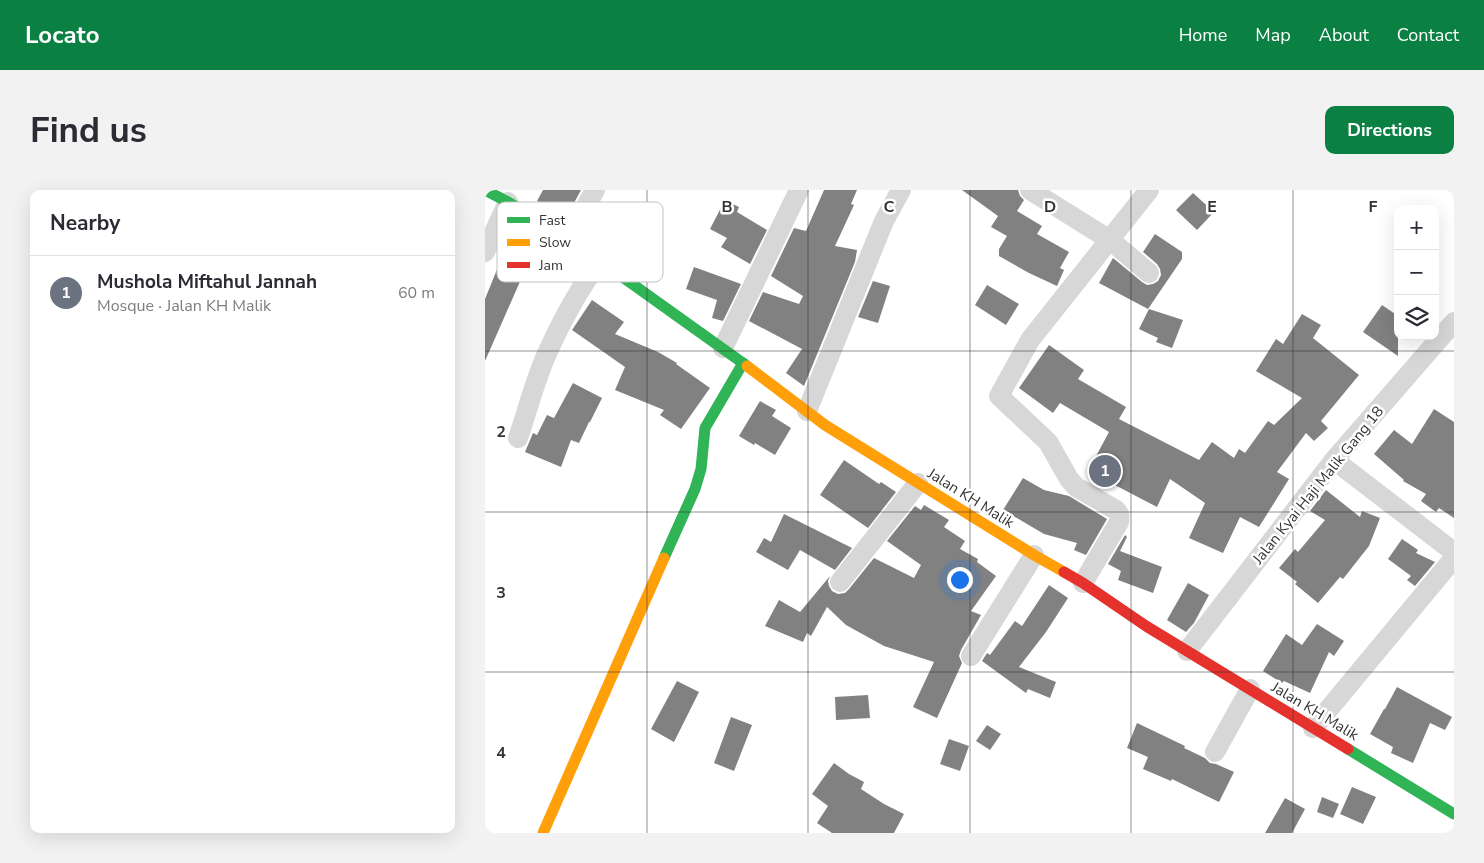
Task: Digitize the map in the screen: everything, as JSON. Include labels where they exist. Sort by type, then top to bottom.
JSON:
[{"type":"street","name":"Jalan KH Malik","points":[[485,190],[508,202]]},
{"type":"street","points":[[588,202],[595,190]]},
{"type":"street","points":[[723,348],[799,190]]},
{"type":"street","points":[[807,411],[884,221],[901,190]]},
{"type":"street","points":[[1031,190],[1110,240],[1149,273]]},
{"type":"street","points":[[1083,583],[1119,522],[1119,513],[1076,487],[1069,479],[1048,442],[999,396],[1030,340],[1149,190]]},
{"type":"street","points":[[485,252],[497,226]]},
{"type":"street","points":[[518,438],[545,359],[584,282]]},
{"type":"street","name":"Jalan KH Malik","points":[[630,282],[723,348],[825,425],[1034,555],[1083,583],[1187,651],[1454,814]]},
{"type":"street","name":"Jalan Kyai Haji Malik Gang 18","points":[[1187,651],[1335,460],[1454,322]]},
{"type":"street","points":[[543,833],[695,489],[701,469],[705,428],[743,363]]},
{"type":"street","points":[[1335,460],[1454,552]]},
{"type":"street","points":[[840,582],[918,483]]},
{"type":"street","points":[[971,656],[1034,555]]},
{"type":"street","points":[[1313,728],[1454,558]]},
{"type":"street","points":[[1215,752],[1250,689]]},
{"type":"building","points":[[543,190],[581,190],[575,202],[537,201]]},
{"type":"building","points":[[824,190],[857,190],[851,204],[854,205],[835,246],[857,250],[855,262],[804,386],[786,373],[802,349],[749,321],[763,292],[799,304],[803,296],[771,276],[794,228],[806,231]]},
{"type":"building","points":[[962,190],[1018,190],[1024,200],[1017,211],[1042,226],[1037,234],[1069,252],[1060,268],[1064,270],[1057,286],[999,256],[999,249],[1007,236],[991,227],[998,216]]},
{"type":"building","points":[[1193,193],[1214,212],[1197,230],[1176,210]]},
{"type":"building","points":[[725,200],[739,207],[737,212],[767,230],[750,264],[721,247],[727,238],[710,229]]},
{"type":"building","points":[[1155,234],[1182,252],[1182,259],[1148,309],[1099,283],[1113,258],[1147,285],[1158,281],[1161,275],[1160,269],[1143,252]]},
{"type":"building","points":[[694,267],[741,284],[723,321],[712,318],[717,300],[686,289]]},
{"type":"building","points":[[497,269],[497,282],[520,282],[485,361],[485,299]]},
{"type":"building","points":[[873,281],[890,286],[878,323],[858,317]]},
{"type":"building","points":[[987,285],[1019,304],[1006,325],[975,305]]},
{"type":"building","points":[[592,300],[624,322],[615,334],[658,352],[677,363],[710,388],[681,429],[660,415],[664,410],[615,390],[625,367],[572,330]]},
{"type":"building","points":[[1382,305],[1394,313],[1394,340],[1398,340],[1398,356],[1363,332]]},
{"type":"building","points":[[1149,309],[1183,320],[1172,348],[1156,342],[1158,338],[1139,329]]},
{"type":"building","points":[[1302,314],[1321,325],[1313,338],[1359,375],[1321,421],[1328,428],[1314,441],[1306,433],[1277,472],[1289,479],[1259,527],[1240,517],[1223,553],[1189,538],[1205,503],[1170,479],[1157,507],[1088,471],[1109,432],[1060,403],[1053,413],[1019,388],[1049,345],[1084,370],[1078,379],[1126,407],[1119,419],[1199,460],[1212,442],[1234,458],[1239,449],[1245,453],[1268,421],[1274,425],[1302,398],[1256,371],[1276,339],[1283,344]]},
{"type":"building","points":[[573,383],[602,398],[579,443],[571,440],[561,467],[525,452],[533,433],[537,435],[547,415],[554,418]]},
{"type":"building","points":[[760,401],[776,410],[772,416],[791,428],[775,455],[739,436]]},
{"type":"building","points":[[1434,409],[1454,422],[1454,518],[1439,508],[1436,512],[1421,501],[1426,494],[1403,481],[1374,454],[1394,430],[1412,444]]},
{"type":"building","points":[[844,460],[879,484],[881,482],[896,492],[868,528],[820,495]]},
{"type":"building","points":[[1023,478],[1044,490],[1069,496],[1107,519],[1086,555],[1074,550],[1077,543],[1044,534],[1003,510]]},
{"type":"building","points":[[1326,490],[1360,517],[1362,511],[1380,518],[1369,546],[1343,579],[1340,577],[1318,603],[1295,584],[1297,582],[1279,568],[1295,549],[1298,552],[1325,520],[1310,511]]},
{"type":"building","points":[[924,505],[949,520],[944,527],[965,541],[960,549],[978,559],[977,562],[996,576],[971,611],[981,615],[961,650],[959,656],[962,663],[937,718],[913,707],[934,662],[884,646],[846,625],[827,607],[811,636],[807,633],[803,642],[765,626],[779,600],[800,612],[830,576],[828,581],[832,591],[838,594],[845,593],[874,558],[914,578],[921,565],[887,541],[915,506],[921,510]]},
{"type":"building","points":[[784,514],[852,548],[835,570],[800,550],[788,570],[756,552],[764,538],[771,542]]},
{"type":"building","points":[[1125,535],[1127,537],[1120,551],[1162,567],[1153,593],[1118,580],[1121,571],[1108,564]]},
{"type":"building","points":[[1402,539],[1418,550],[1416,553],[1435,562],[1415,586],[1407,580],[1411,576],[1388,559]]},
{"type":"building","points":[[1188,583],[1209,595],[1194,623],[1186,632],[1167,620]]},
{"type":"building","points":[[1049,585],[1068,598],[1046,632],[1019,667],[1056,682],[1050,698],[1028,689],[1026,693],[982,661],[987,653],[990,655],[1015,621],[1022,626]]},
{"type":"building","points":[[1317,624],[1344,641],[1334,656],[1329,652],[1310,693],[1284,681],[1282,683],[1263,671],[1286,634],[1302,645]]},
{"type":"building","points":[[677,681],[699,692],[674,742],[651,729]]},
{"type":"building","points":[[1397,687],[1452,717],[1445,730],[1430,723],[1413,763],[1391,753],[1393,747],[1370,734]]},
{"type":"building","points":[[868,695],[870,718],[836,720],[835,697]]},
{"type":"building","points":[[731,717],[752,725],[734,771],[714,763]]},
{"type":"building","points":[[1137,723],[1185,746],[1184,748],[1205,758],[1210,763],[1234,772],[1219,802],[1172,779],[1171,781],[1143,769],[1148,757],[1127,748]]},
{"type":"building","points":[[987,725],[1001,734],[990,750],[976,741]]},
{"type":"building","points":[[949,739],[969,746],[960,771],[940,764]]},
{"type":"building","points":[[834,763],[864,782],[861,789],[904,814],[894,833],[832,833],[817,823],[828,806],[812,794]]},
{"type":"building","points":[[1352,787],[1376,797],[1363,824],[1340,814]]},
{"type":"building","points":[[1322,797],[1339,804],[1333,818],[1317,812]]},
{"type":"building","points":[[1285,798],[1305,809],[1292,833],[1265,833]]},
{"type":"traffic: fast","points":[[485,190],[508,202]]},
{"type":"traffic: fast","points":[[630,282],[747,366]]},
{"type":"traffic: fast","points":[[664,558],[695,489],[701,469],[705,428],[743,363]]},
{"type":"traffic: fast","points":[[1348,749],[1454,814]]},
{"type":"traffic: slow","points":[[747,366],[825,425],[1064,572]]},
{"type":"traffic: slow","points":[[543,833],[664,558]]},
{"type":"traffic: jam","points":[[1064,572],[1146,626],[1348,749]]},
{"type":"place","name":"Mushola Miftahul Jannah","points":[[1105,471]]}]
